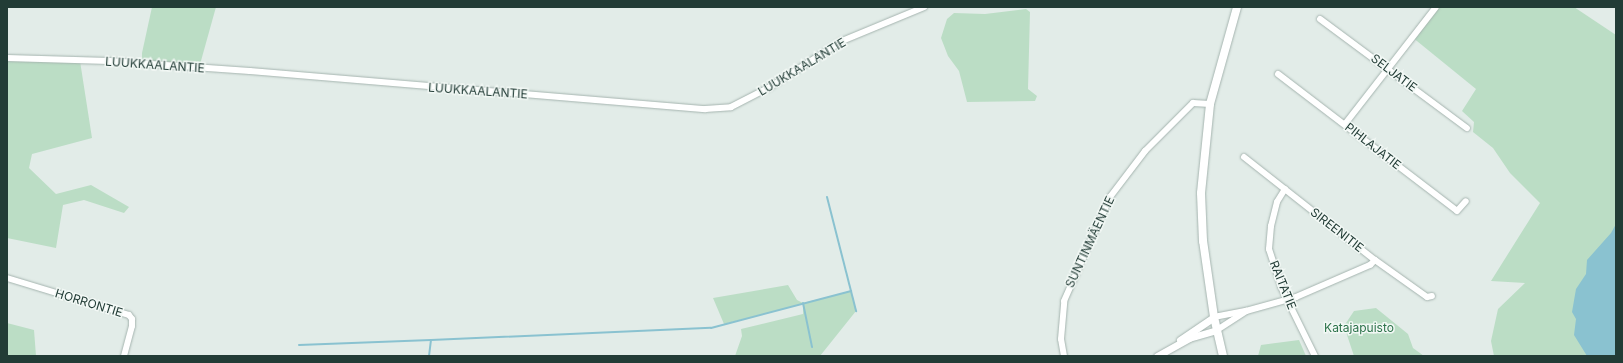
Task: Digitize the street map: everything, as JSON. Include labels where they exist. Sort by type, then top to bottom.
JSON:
[{"type":"main road","points":[[1223,356],[1214,317],[1203,241],[1201,193],[1210,104],[1238,7]]},
{"type":"street","name":"LUUKKAALANTIE","points":[[7,58],[109,61],[250,71],[705,109],[731,107],[770,87],[842,41],[924,7]]},
{"type":"street","points":[[1345,124],[1436,7]]},
{"type":"street","name":"SELJATIE","points":[[1320,19],[1388,67],[1467,128]]},
{"type":"street","name":"PIHLAJATIE","points":[[1278,74],[1457,211],[1466,201]]},
{"type":"street","name":"SUNTINMÄENTIE","points":[[1064,356],[1061,339],[1064,301],[1110,197],[1145,150],[1193,103],[1210,104]]},
{"type":"street","name":"SIREENITIE","points":[[1244,157],[1375,260],[1427,298],[1432,296]]},
{"type":"street","name":"RAITATIE","points":[[1285,189],[1277,202],[1271,226],[1270,249],[1287,300],[1316,356]]},
{"type":"street","points":[[1157,356],[1177,343],[1187,333],[1214,317],[1246,311],[1287,300],[1370,265],[1375,260]]},
{"type":"street","name":"HORRONTIE","points":[[7,278],[129,315],[132,326],[124,356]]},
{"type":"street","points":[[1177,343],[1217,330],[1246,311]]},
{"type":"green space","points":[[152,7],[216,7],[199,68],[142,64],[142,53]]},
{"type":"green space","points":[[1436,7],[1574,7],[1616,35],[1616,356],[1494,356],[1491,341],[1498,309],[1525,283],[1491,281],[1540,203],[1510,173],[1493,148],[1473,132],[1474,122],[1462,111],[1476,89],[1412,37]]},
{"type":"green space","points":[[1026,9],[1030,12],[1028,89],[1037,96],[1035,101],[967,102],[959,71],[948,56],[941,38],[947,19],[954,13],[985,14]]},
{"type":"green space","points":[[7,58],[80,61],[92,138],[32,154],[29,168],[56,194],[91,185],[129,207],[124,213],[84,200],[63,205],[56,248],[7,238]]},
{"type":"green space","points":[[788,285],[797,300],[803,303],[851,291],[856,311],[820,356],[735,356],[742,336],[741,329],[803,314],[803,304],[724,324],[713,298]]},
{"type":"green space","name":"Katajapuisto","points":[[1376,308],[1408,334],[1413,348],[1424,356],[1354,356],[1344,326],[1354,311]]},
{"type":"green space","points":[[7,323],[34,330],[36,356],[7,356]]},
{"type":"green space","points":[[1299,340],[1306,356],[1258,356],[1261,345]]},
{"type":"water","points":[[1616,224],[1616,356],[1587,356],[1574,335],[1576,319],[1572,312],[1576,289],[1586,274],[1587,260],[1611,233]]},
{"type":"waterway","points":[[827,197],[856,311]]},
{"type":"waterway","points":[[429,356],[431,340],[711,328],[851,291]]},
{"type":"waterway","points":[[803,303],[812,347]]},
{"type":"waterway","points":[[299,345],[431,340]]}]
